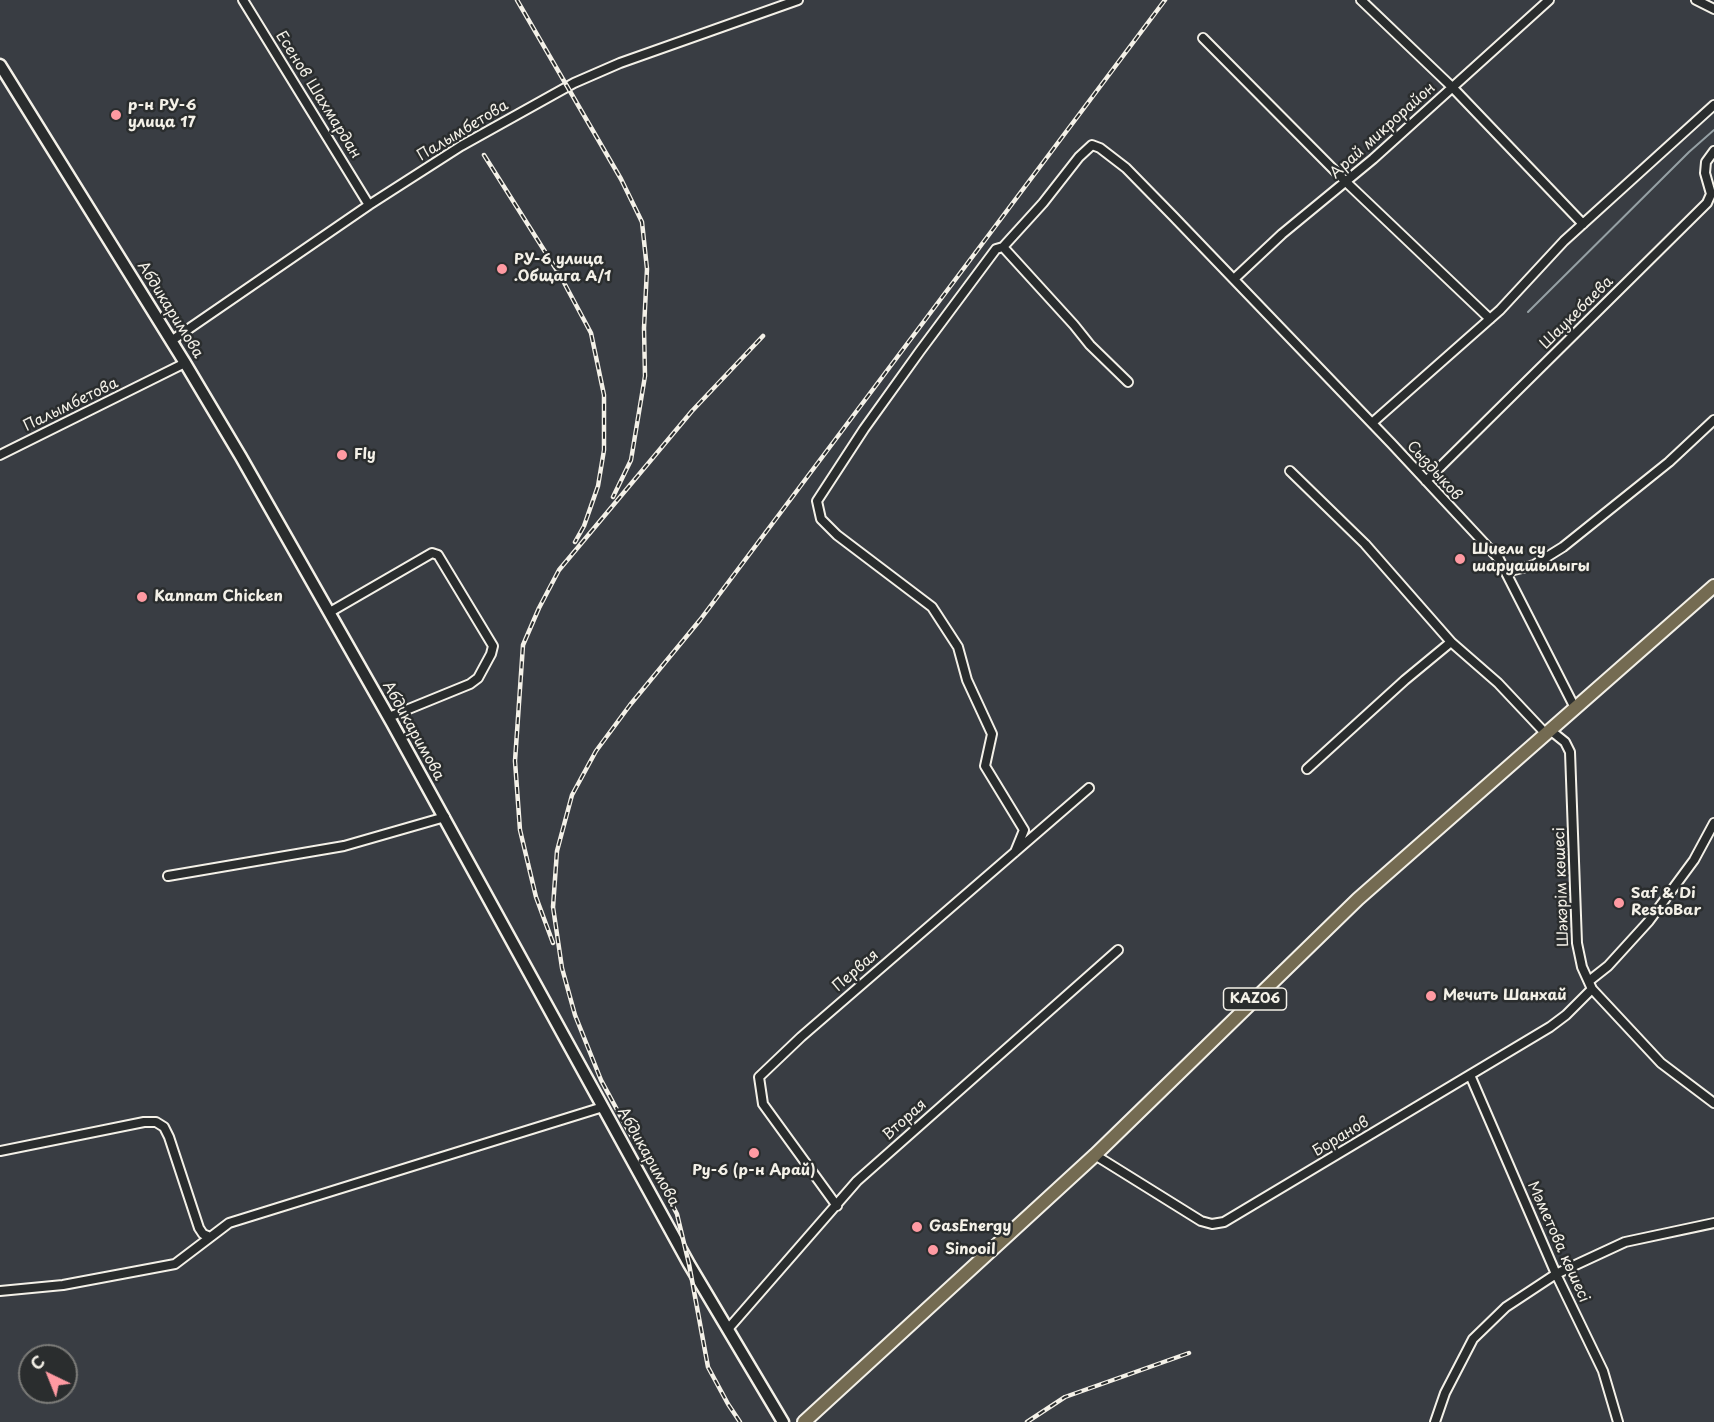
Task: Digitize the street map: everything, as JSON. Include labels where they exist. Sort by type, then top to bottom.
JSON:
[{"type":"main road","name":"Абдикаримова","points":[[0,65],[185,363],[330,612],[445,817],[689,1264],[783,1422]]},
{"type":"main road","name":"KАZ06","points":[[804,1422],[1095,1155],[1358,899],[1714,586]]},
{"type":"street","name":"Есенов Шахмардан","points":[[243,0],[369,205]]},
{"type":"street","name":"Палымбетова","points":[[171,341],[369,205],[462,146],[574,83],[621,63],[798,0]]},
{"type":"street","points":[[1361,0],[1452,87],[1583,224]]},
{"type":"street","name":"Арай микрорайон","points":[[1234,279],[1282,234],[1346,182],[1548,0]]},
{"type":"street","points":[[1696,0],[1714,9]]},
{"type":"street","points":[[1203,38],[1346,182],[1490,320]]},
{"type":"street","points":[[1372,423],[1490,320],[1564,241],[1714,105]]},
{"type":"street","name":"Сыздыков","points":[[1003,247],[1079,157],[1092,145],[1100,148],[1126,168],[1372,423],[1499,559],[1575,708]]},
{"type":"street","name":"Шаукебаева","points":[[1426,481],[1707,203],[1711,194],[1705,172],[1706,162],[1714,151]]},
{"type":"street","points":[[1015,852],[1024,830],[985,766],[992,734],[967,680],[958,647],[932,607],[837,535],[821,519],[817,501],[913,360],[996,249],[1003,247],[1090,345],[1128,382]]},
{"type":"street","name":"Палымбетова","points":[[0,455],[185,363]]},
{"type":"street","points":[[1506,572],[1534,565],[1563,547],[1661,469],[1714,420]]},
{"type":"street","name":"Шәкәрім көшесі","points":[[1290,471],[1365,544],[1451,642],[1498,683],[1548,732],[1565,742],[1570,752],[1577,943],[1582,967],[1590,985],[1661,1063],[1714,1103]]},
{"type":"street","points":[[330,612],[432,554],[438,555],[493,646],[478,678],[470,684],[389,717]]},
{"type":"street","points":[[1307,770],[1420,667],[1451,642]]},
{"type":"street","name":"Первая","points":[[837,1206],[763,1104],[759,1077],[801,1037],[1089,788]]},
{"type":"street","points":[[168,876],[344,846],[445,817]]},
{"type":"street","name":"Боранов","points":[[1095,1155],[1201,1221],[1212,1224],[1224,1222],[1550,1027],[1566,1015],[1590,985],[1649,921],[1694,860],[1714,823]]},
{"type":"street","name":"Вторая","points":[[728,1329],[857,1181],[1118,950]]},
{"type":"street","name":"Мәметова көшесі","points":[[1470,1075],[1557,1274],[1603,1371],[1618,1422]]},
{"type":"street","points":[[0,1291],[63,1285],[175,1264],[229,1223],[603,1107]]},
{"type":"street","points":[[0,1151],[144,1122],[156,1122],[164,1127],[169,1137],[199,1227],[203,1234],[210,1237]]},
{"type":"street","points":[[1435,1422],[1445,1393],[1473,1339],[1506,1307],[1557,1274],[1625,1242],[1714,1223]]},
{"type":"waterway","points":[[1528,312],[1714,130]]},
{"type":"railway","points":[[517,0],[621,179],[642,222],[647,269],[644,328],[645,376],[631,460],[613,497]]},
{"type":"railway","points":[[740,1422],[708,1367],[689,1264],[677,1214],[601,1080],[575,1015],[562,968],[553,907],[557,851],[572,795],[596,751],[630,705],[700,620],[1165,0]]},
{"type":"railway","points":[[484,155],[561,277],[591,333],[604,395],[604,450],[598,486],[584,526],[575,542]]},
{"type":"railway","points":[[553,943],[536,897],[520,830],[515,761],[523,645],[559,570],[692,411],[763,336]]},
{"type":"railway","points":[[1027,1422],[1065,1397],[1189,1353]]},
{"type":"place","name":"р-н РУ-6 улица 17","points":[[116,115]]},
{"type":"place","name":"РУ-6 улица .Общага А/1","points":[[502,269]]},
{"type":"place","name":"Fly","points":[[342,455]]},
{"type":"place","name":"Шиели су шаруашылыгы","points":[[1460,559]]},
{"type":"place","name":"Kannam Chicken","points":[[142,597]]},
{"type":"place","name":"Saf & Di RestoBar","points":[[1619,903]]},
{"type":"place","name":"Мечить Шанхай","points":[[1431,996]]},
{"type":"place","name":"Ру-6 (р-н Арай)","points":[[754,1153]]},
{"type":"place","name":"GasEnergy","points":[[917,1227]]},
{"type":"place","name":"Sinooil","points":[[933,1250]]}]
